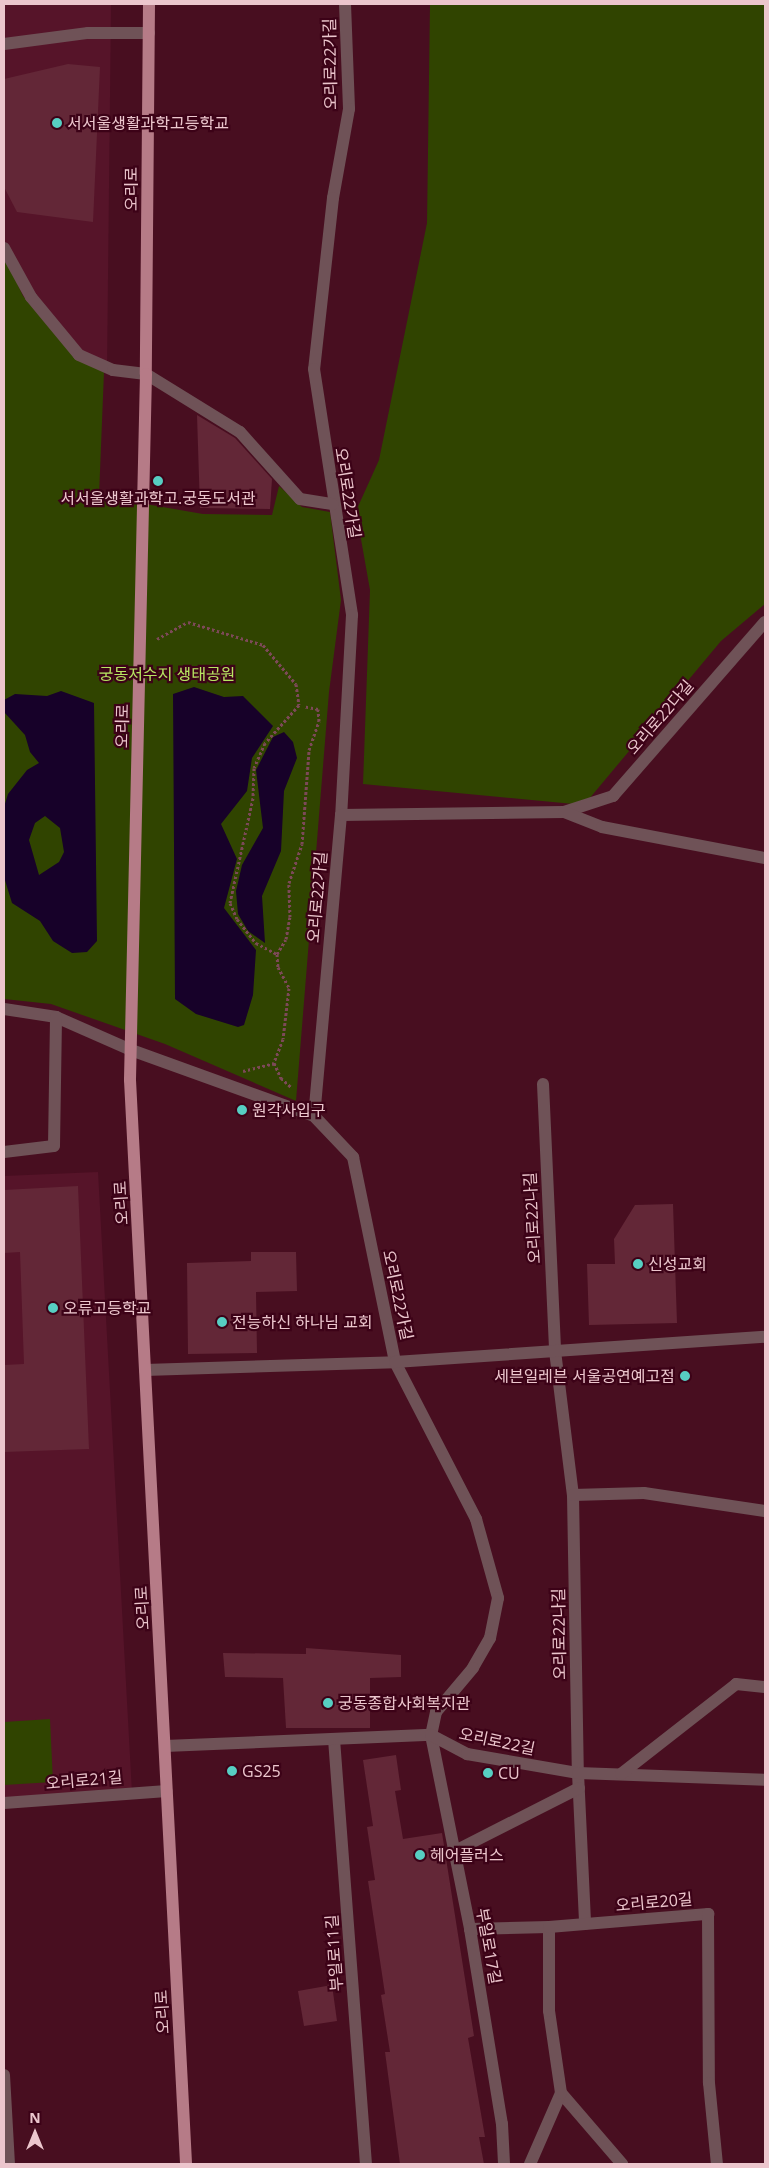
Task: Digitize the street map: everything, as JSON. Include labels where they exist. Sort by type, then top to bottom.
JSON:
[{"type":"main road","name":"오리로","points":[[149,4],[146,374],[131,1050],[186,2164]]},
{"type":"street","name":"오리로22가길","points":[[345,4],[349,109],[333,198],[314,370],[333,504],[352,615],[341,815],[314,1116],[353,1157],[395,1362],[476,1519],[498,1598],[490,1638],[473,1668],[436,1712],[431,1735]]},
{"type":"street","points":[[4,44],[88,33],[149,33]]},
{"type":"street","points":[[4,248],[31,297],[79,355],[113,370],[146,374],[240,432],[300,499],[333,504]]},
{"type":"street","name":"오리로22다길","points":[[341,815],[564,812],[613,796],[765,622]]},
{"type":"street","name":"오리로22다길","points":[[564,812],[602,827],[765,858]]},
{"type":"street","points":[[4,1009],[56,1017],[131,1050],[314,1116]]},
{"type":"street","points":[[4,1152],[54,1146],[56,1017]]},
{"type":"street","name":"오리로22나길","points":[[542,1084],[554,1351],[573,1495],[578,1788],[585,1924]]},
{"type":"street","points":[[146,1370],[395,1362],[765,1337]]},
{"type":"street","points":[[573,1495],[644,1492],[765,1511]]},
{"type":"street","points":[[621,1774],[736,1684],[765,1687]]},
{"type":"street","points":[[165,1746],[431,1735]]},
{"type":"street","name":"오리로22길","points":[[431,1735],[467,1754],[578,1773],[765,1780]]},
{"type":"street","name":"부일로17길","points":[[431,1735],[470,1929],[502,2124],[504,2164]]},
{"type":"street","name":"부일로11길","points":[[334,1739],[366,2164]]},
{"type":"street","points":[[455,1851],[578,1788]]},
{"type":"street","name":"오리로21길","points":[[4,1803],[167,1791]]},
{"type":"street","name":"오리로20길","points":[[470,1929],[549,1927],[708,1914],[709,2083],[717,2164]]},
{"type":"street","points":[[530,2164],[561,2092],[549,2011],[549,1927]]},
{"type":"street","points":[[4,2075],[9,2164]]},
{"type":"street","points":[[561,2092],[622,2164]]},
{"type":"path","points":[[140,649],[188,622],[262,645],[296,684],[299,705],[265,743],[254,768],[253,798],[230,903],[237,919],[256,943],[277,954]]},
{"type":"path","points":[[294,1090],[281,1078],[274,1063],[282,1040],[289,988],[278,967],[277,954],[286,938],[290,916],[289,883],[302,844],[309,750],[319,721],[318,708],[303,706]]},
{"type":"shaded area","name":"서서울생활과학고등학교","points":[[4,4],[111,4],[107,368],[80,355],[29,296],[4,241]]},
{"type":"shaded area","points":[[194,687],[224,697],[243,696],[273,726],[252,758],[247,791],[221,824],[237,859],[224,908],[256,950],[253,995],[244,1025],[238,1027],[196,1014],[175,999],[173,694]]},
{"type":"shaded area","points":[[61,691],[94,703],[97,941],[87,952],[72,953],[53,941],[40,921],[12,903],[4,877],[4,807],[8,794],[27,770],[39,763],[30,752],[25,735],[4,712],[4,700],[15,694],[47,696]],"holes":[[[45,816],[60,828],[64,852],[59,862],[39,875],[29,840],[35,823]]]},
{"type":"shaded area","points":[[284,732],[293,742],[297,758],[284,791],[281,851],[262,896],[265,943],[248,931],[238,914],[236,891],[242,865],[263,828],[256,770],[273,737]]},
{"type":"shaded area","points":[[98,1172],[132,1793],[4,1803],[4,1176]]},
{"type":"green space","points":[[430,4],[765,4],[765,604],[721,641],[584,805],[363,784],[370,590],[356,511],[379,460],[427,223]]},
{"type":"green space","name":"궁동저수지 생태공원","points":[[4,255],[23,296],[75,358],[104,372],[99,496],[203,514],[272,515],[279,486],[302,507],[330,512],[341,600],[329,692],[296,1101],[165,1044],[51,1004],[4,999]]},
{"type":"green space","points":[[50,1719],[53,1782],[4,1785],[4,1722]]},
{"type":"building","points":[[68,64],[100,67],[93,222],[17,212],[4,187],[4,79]]},
{"type":"building","points":[[197,415],[235,438],[272,479],[270,509],[200,508]]},
{"type":"building","name":"오류고등학교","points":[[78,1186],[89,1449],[4,1452],[4,1365],[24,1364],[20,1252],[4,1253],[4,1190]]},
{"type":"building","name":"신성교회","points":[[673,1204],[677,1323],[589,1325],[587,1264],[615,1264],[614,1239],[635,1205]]},
{"type":"building","name":"전능하신 하나님 교회","points":[[251,1252],[296,1252],[297,1291],[256,1292],[257,1353],[188,1354],[187,1263],[251,1261]]},
{"type":"building","name":"궁동종합사회복지관","points":[[306,1648],[401,1655],[401,1677],[370,1678],[370,1728],[286,1728],[283,1678],[225,1677],[223,1653],[306,1654]]},
{"type":"building","points":[[396,1755],[401,1790],[395,1791],[403,1839],[442,1833],[474,2036],[468,2038],[485,2137],[479,2137],[484,2164],[400,2164],[385,2052],[390,2052],[381,1995],[385,1994],[368,1881],[375,1880],[367,1827],[373,1826],[363,1760]]},
{"type":"building","points":[[332,1985],[337,2021],[304,2026],[298,1991]]},
{"type":"place","name":"서서울생활과학고등학교","points":[[57,123]]},
{"type":"place","name":"서서울생활과학고.궁동도서관","points":[[158,481]]},
{"type":"place","name":"원각사입구","points":[[242,1110]]},
{"type":"place","name":"신성교회","points":[[638,1264]]},
{"type":"place","name":"오류고등학교","points":[[53,1308]]},
{"type":"place","name":"전능하신 하나님 교회","points":[[222,1322]]},
{"type":"place","name":"세븐일레븐 서울공연예고점","points":[[685,1376]]},
{"type":"place","name":"궁동종합사회복지관","points":[[328,1703]]},
{"type":"place","name":"GS25","points":[[232,1771]]},
{"type":"place","name":"CU","points":[[488,1773]]},
{"type":"place","name":"헤어플러스","points":[[420,1855]]}]
